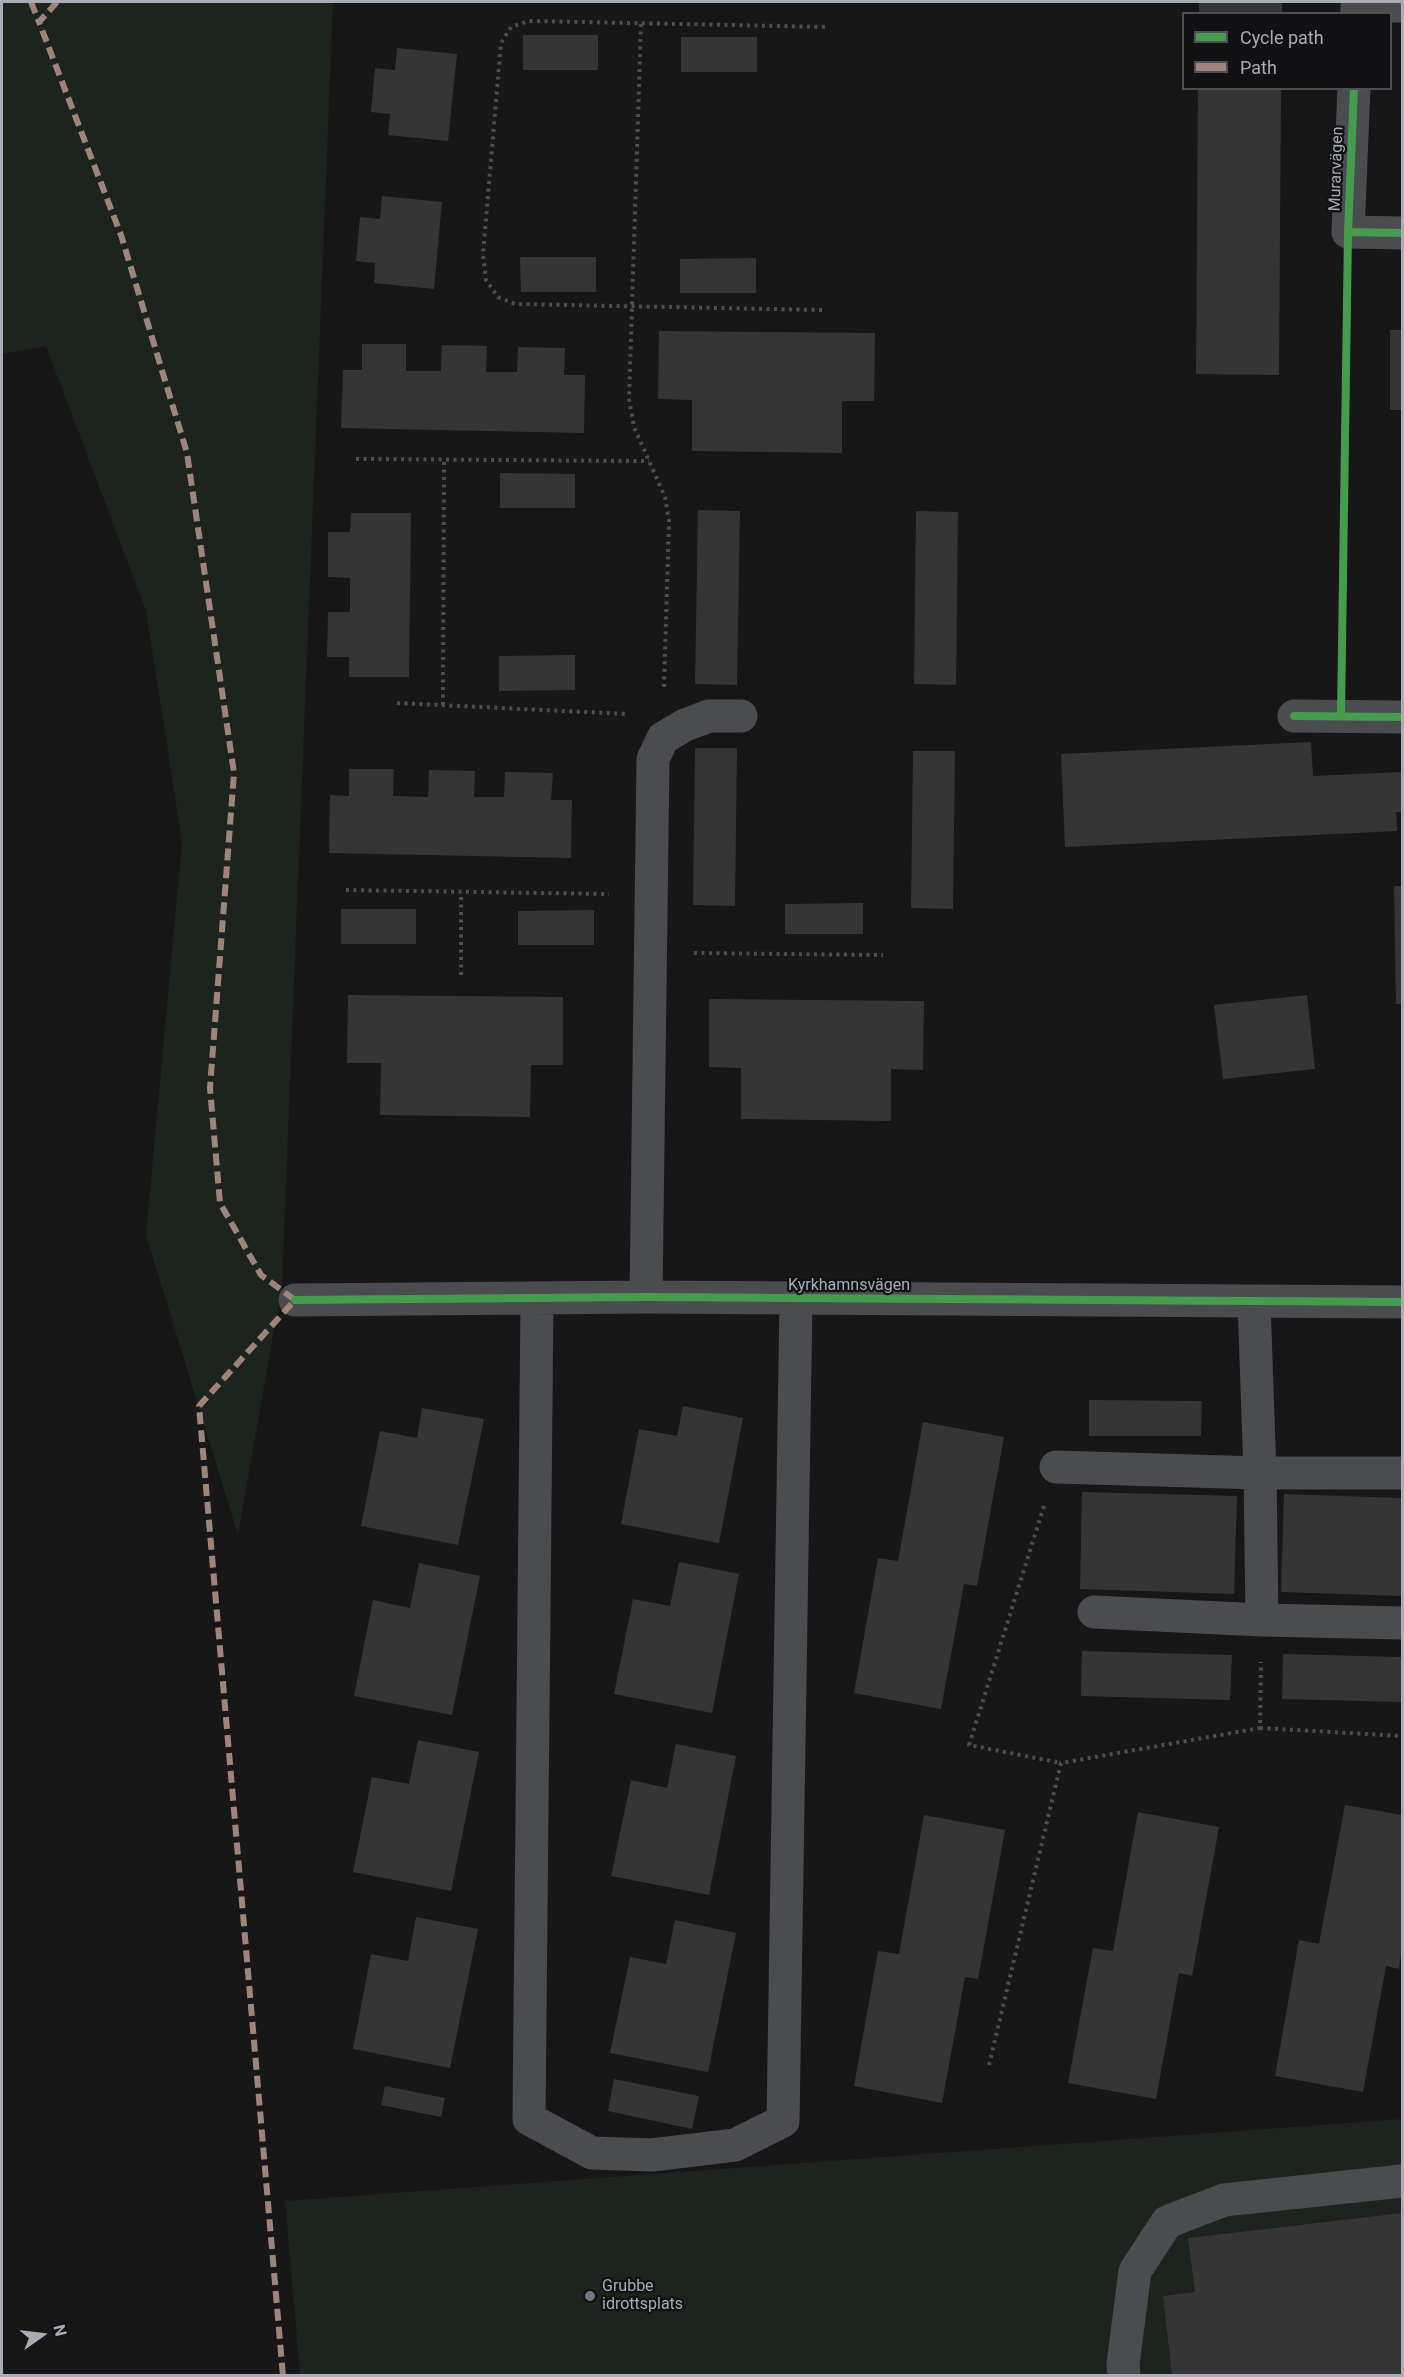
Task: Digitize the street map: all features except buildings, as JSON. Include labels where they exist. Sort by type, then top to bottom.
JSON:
[{"type":"street","points":[[1357,12],[1357,6],[1402,6]]},
{"type":"street","name":"Murarvägen","points":[[1354,90],[1348,232],[1402,233]]},
{"type":"street","points":[[646,1297],[653,759],[663,738],[685,725],[709,716],[741,716]]},
{"type":"street","points":[[1294,716],[1402,717]]},
{"type":"street","name":"Kyrkhamnsvägen","points":[[295,1300],[537,1300],[646,1297],[796,1300],[1402,1302]]},
{"type":"street","points":[[537,1300],[529,2119],[592,2152],[652,2155],[735,2145],[783,2121],[796,1300]]},
{"type":"street","points":[[1254,1302],[1262,1620]]},
{"type":"street","points":[[1056,1467],[1260,1473],[1402,1473]]},
{"type":"street","points":[[1094,1612],[1262,1620],[1402,1623]]},
{"type":"street","points":[[1124,2376],[1122,2364],[1135,2271],[1167,2222],[1224,2200],[1402,2181]]},
{"type":"path","points":[[822,310],[515,304],[498,297],[486,280],[483,254],[501,43],[511,27],[529,21],[829,27]]},
{"type":"path","points":[[641,24],[629,399],[634,427],[664,496],[669,521],[663,738]]},
{"type":"path","points":[[356,459],[650,461]]},
{"type":"path","points":[[443,705],[444,459]]},
{"type":"path","points":[[397,703],[626,713],[663,738]]},
{"type":"path","points":[[346,890],[652,895]]},
{"type":"path","points":[[461,891],[461,975]]},
{"type":"path","points":[[651,953],[883,955]]},
{"type":"path","points":[[1056,1467],[969,1745],[1060,1763],[1260,1728],[1402,1737]]},
{"type":"path","points":[[1260,1728],[1262,1620]]},
{"type":"path","points":[[989,2065],[1060,1763]]},
{"type":"shaded area","points":[[2,2],[333,2],[282,1284],[238,1535],[146,1235],[182,842],[146,611],[46,346],[2,354]]},
{"type":"shaded area","points":[[1402,2119],[1402,2213],[1189,2238],[1195,2292],[1163,2296],[1172,2375],[300,2375],[285,2201]]},
{"type":"marked path","points":[[31,2],[39,22]]},
{"type":"marked path","points":[[57,2],[39,22],[121,235],[187,453],[234,773],[210,1088],[220,1203],[261,1275],[295,1300],[199,1406],[283,2376]]},
{"type":"cycle path","points":[[1354,90],[1348,232],[1402,233]]},
{"type":"cycle path","points":[[1341,716],[1348,232]]},
{"type":"cycle path","points":[[1294,716],[1402,717]]},
{"type":"cycle path","points":[[295,1300],[646,1297],[1402,1302]]},
{"type":"place","name":"Grubbe idrottsplats","points":[[590,2296]]}]
